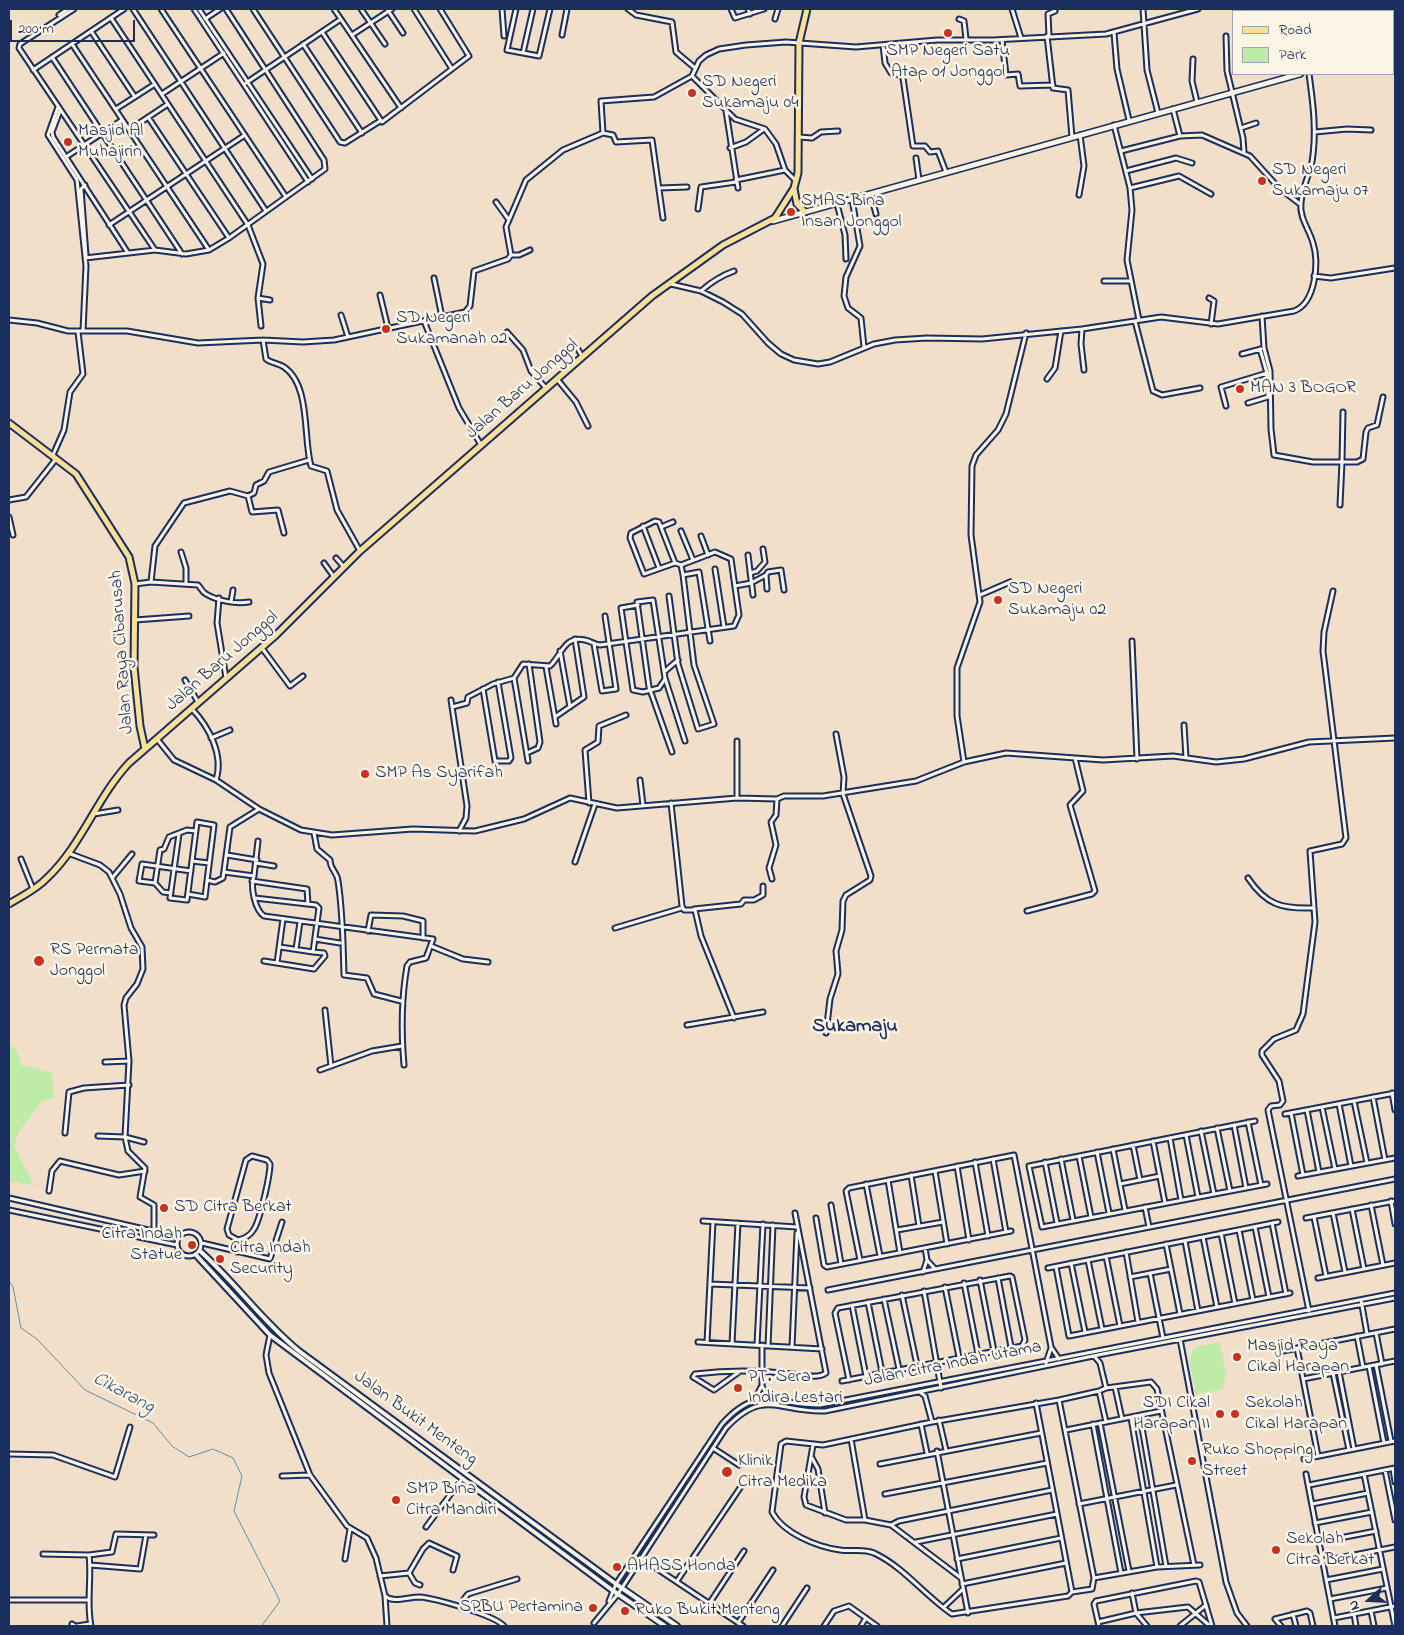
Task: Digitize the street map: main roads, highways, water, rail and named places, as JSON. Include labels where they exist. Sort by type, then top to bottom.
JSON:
[{"type":"main road","name":"Jalan Baru Jonggol","points":[[9,904],[48,878],[68,853],[116,777],[191,708],[262,647],[360,551],[582,356],[670,284],[723,245],[769,222],[782,210],[796,182],[799,137],[799,42],[807,9]]},
{"type":"main road","points":[[769,222],[1296,75]]},
{"type":"main road","points":[[794,188],[797,204],[805,212]]},
{"type":"main road","name":"Jalan Raya Cibarusah","points":[[9,423],[76,474],[122,543],[130,562],[135,584],[134,620],[137,696],[141,736],[145,749]]},
{"type":"waterway","name":"Cikarang","points":[[9,1281],[13,1287],[21,1328],[37,1339],[85,1390],[153,1423],[172,1446],[189,1457],[213,1449],[233,1458],[242,1476],[234,1511],[280,1601],[263,1624],[264,1626]]},
{"type":"place","name":"SMP Negeri Satu Atap 01 Jonggol","points":[[948,33]]},
{"type":"place","name":"SD Negeri Sukamaju 04","points":[[692,93]]},
{"type":"place","name":"Masjid Al Muhajirin","points":[[68,142]]},
{"type":"place","name":"SD Negeri Sukamaju 07","points":[[1262,181]]},
{"type":"place","name":"SMAS Bina Insan Jonggol","points":[[791,212]]},
{"type":"place","name":"SD Negeri Sukamanah 02","points":[[386,329]]},
{"type":"place","name":"MAN 3 BOGOR","points":[[1240,389]]},
{"type":"place","name":"SD Negeri Sukamaju 02","points":[[998,600]]},
{"type":"place","name":"SMP As Syarifah","points":[[365,774]]},
{"type":"place","name":"RS Permata Jonggol","points":[[39,961]]},
{"type":"place","name":"SD Citra Berkat","points":[[164,1208]]},
{"type":"place","name":"Citra Indah Statue","points":[[192,1245]]},
{"type":"place","name":"Citra Indah Security","points":[[220,1259]]},
{"type":"place","name":"Masjid Raya Cikal Harapan","points":[[1237,1357]]},
{"type":"place","name":"PT. Sera Indira Lestari","points":[[738,1388]]},
{"type":"place","name":"SDI Cikal Harapan II","points":[[1220,1414]]},
{"type":"place","name":"Sekolah Cikal Harapan","points":[[1235,1414]]},
{"type":"place","name":"Ruko Shopping Street","points":[[1192,1461]]},
{"type":"place","name":"Klinik Citra Medika","points":[[727,1472]]},
{"type":"place","name":"SMP Bina Citra Mandiri","points":[[396,1500]]},
{"type":"place","name":"Sekolah Citra Berkat","points":[[1276,1550]]},
{"type":"place","name":"AHASS Honda","points":[[617,1567]]},
{"type":"place","name":"SPBU Pertamina","points":[[593,1608]]},
{"type":"place","name":"Ruko Bukit Menteng","points":[[625,1611]]},
{"type":"district","name":"Sukamaju","points":[[855,1028]]}]
